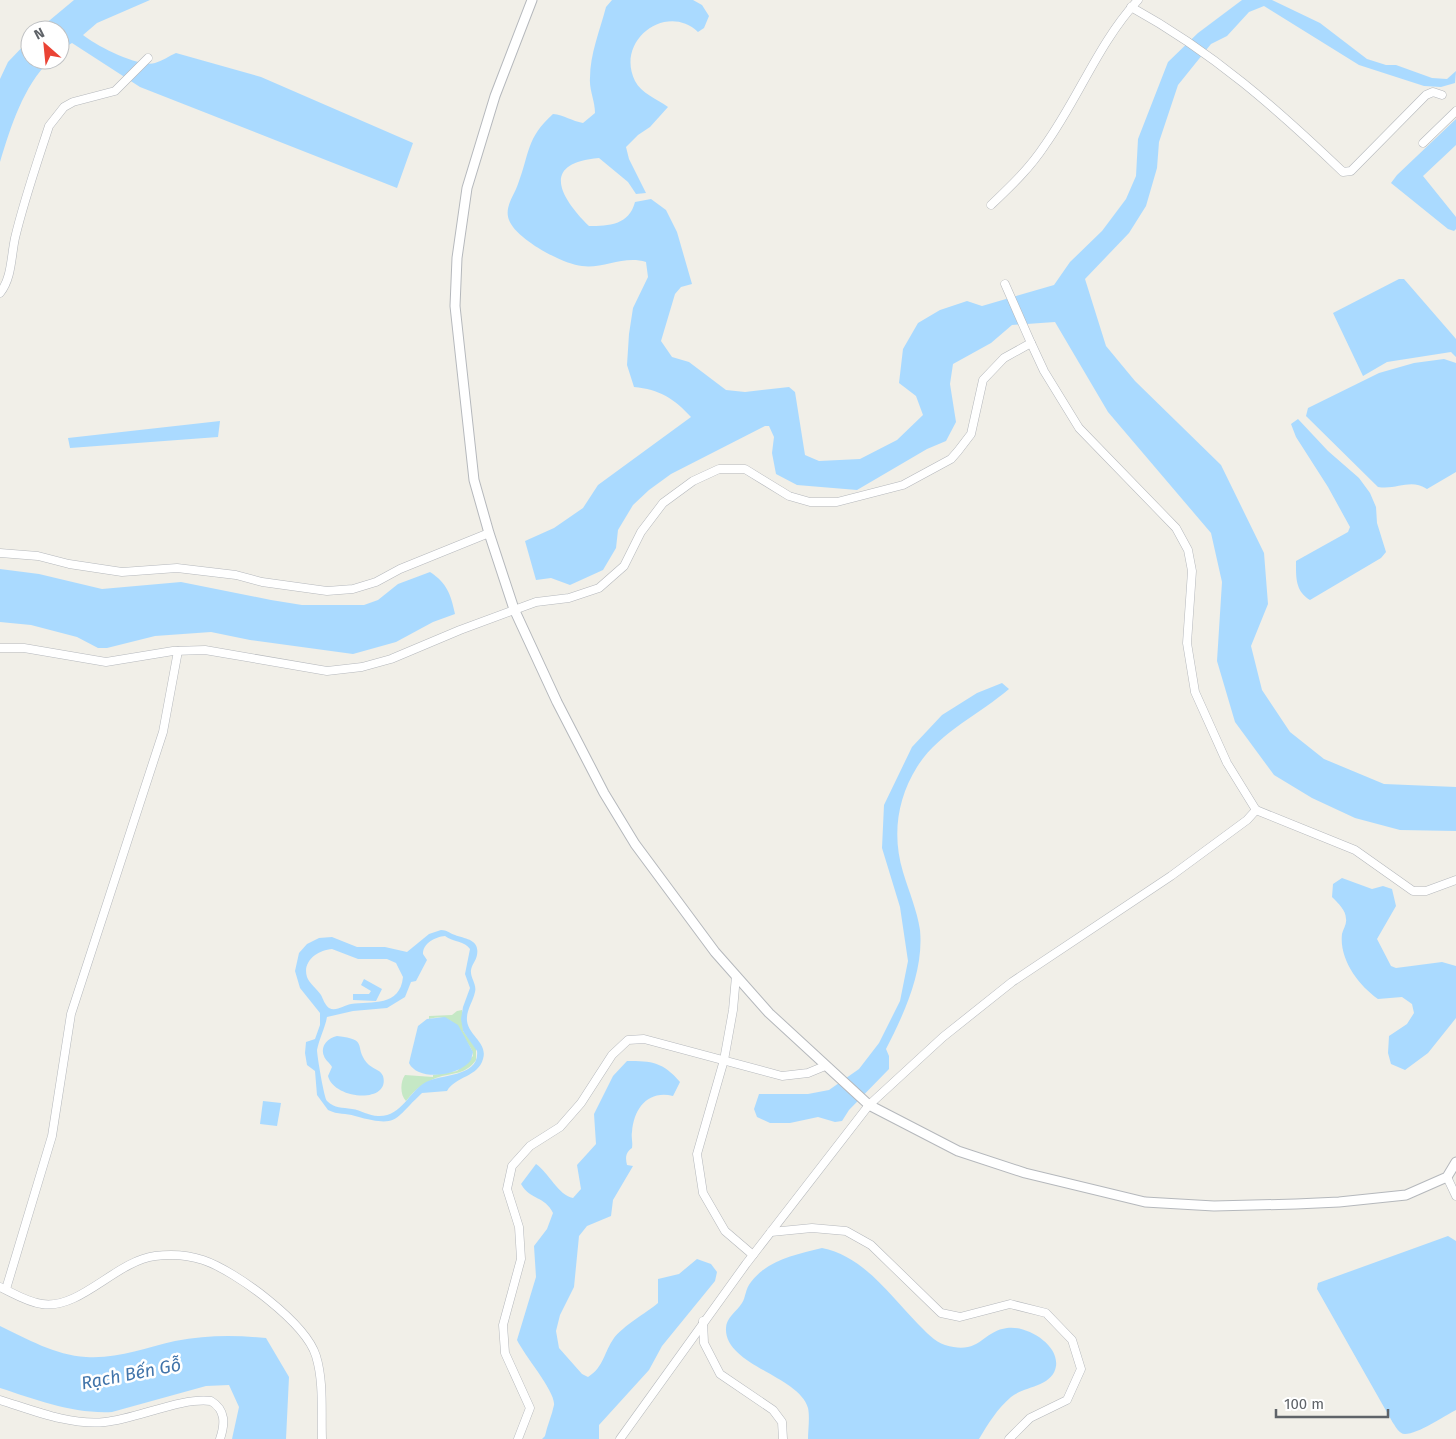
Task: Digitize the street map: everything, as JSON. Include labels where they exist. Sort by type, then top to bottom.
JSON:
[{"type":"street","points":[[532,0],[495,96],[467,188],[458,258],[455,306],[474,480],[514,609],[557,702],[620,818],[669,892],[736,976],[769,1013],[825,1066],[869,1105],[958,1151],[1025,1173],[1145,1202],[1214,1206],[1338,1202],[1406,1194],[1447,1177],[1456,1162]]},
{"type":"street","points":[[991,205],[1030,167],[1046,144],[1107,42],[1138,0]]},
{"type":"street","points":[[1131,7],[1204,52],[1277,109],[1347,173],[1426,95],[1433,92],[1442,95]]},
{"type":"street","points":[[0,294],[10,271],[14,239],[49,126],[64,107],[73,102],[107,95],[125,82],[148,58]]},
{"type":"street","points":[[1423,143],[1456,111]]},
{"type":"street","points":[[1005,284],[1044,371],[1079,428],[1176,528],[1188,550],[1192,571],[1187,642],[1195,692],[1227,763],[1256,810],[1355,850],[1412,891],[1420,893],[1456,880]]},
{"type":"street","points":[[0,648],[24,648],[106,662],[178,651],[205,650],[327,671],[362,667],[391,659],[514,609],[536,602],[569,598],[599,588],[624,566],[641,532],[663,503],[692,481],[719,469],[745,469],[789,496],[810,502],[837,502],[903,485],[951,459],[971,434],[983,380],[1004,358],[1031,343]]},
{"type":"street","points":[[0,553],[38,556],[69,564],[122,572],[177,568],[327,591],[353,589],[376,582],[408,566],[489,533]]},
{"type":"street","points":[[178,651],[163,732],[71,1014],[52,1136],[3,1288],[30,1301],[42,1304],[56,1304],[82,1293],[125,1266],[141,1259],[155,1256],[188,1256],[219,1267],[269,1301],[309,1339],[316,1356],[320,1374],[322,1439]]},
{"type":"street","points":[[620,1439],[703,1321],[869,1105],[943,1037],[1012,982],[1171,876],[1248,820],[1256,810]]},
{"type":"street","points":[[736,976],[733,1010],[724,1060],[697,1154],[703,1193],[725,1231],[753,1254]]},
{"type":"street","points":[[518,1439],[523,1433],[530,1408],[505,1354],[503,1324],[520,1259],[519,1227],[507,1189],[512,1166],[530,1146],[560,1127],[581,1103],[612,1054],[628,1040],[644,1039],[782,1076],[808,1073],[825,1066]]},
{"type":"street","points":[[1447,1177],[1456,1196]]},
{"type":"street","points":[[771,1232],[812,1228],[846,1231],[871,1246],[940,1313],[960,1317],[1010,1304],[1046,1314],[1072,1340],[1082,1369],[1067,1400],[1030,1418],[1008,1439]]},
{"type":"street","points":[[703,1321],[704,1343],[720,1374],[773,1410],[782,1422],[783,1439]]},
{"type":"street","points":[[0,1400],[68,1420],[103,1423],[192,1402],[211,1401],[221,1410],[224,1417],[220,1439]]},
{"type":"green space","points":[[462,1010],[463,1031],[476,1047],[476,1060],[465,1070],[442,1076],[426,1083],[417,1089],[406,1101],[401,1088],[405,1075],[433,1077],[433,1075],[457,1071],[473,1056],[470,1047],[451,1021],[442,1018],[429,1019],[429,1016],[452,1015]]},
{"type":"water","points":[[74,0],[150,0],[97,23],[83,35],[118,55],[139,62],[155,63],[176,53],[261,77],[413,143],[397,188],[140,87],[72,43],[70,44],[70,20],[50,20]]},
{"type":"water","points":[[612,0],[693,0],[702,5],[709,16],[704,28],[698,32],[685,24],[672,21],[659,24],[647,30],[638,40],[632,52],[631,66],[635,81],[645,92],[668,107],[650,127],[638,135],[626,147],[629,159],[646,193],[636,194],[628,182],[599,158],[580,161],[568,167],[562,174],[561,183],[564,193],[570,204],[589,226],[617,223],[623,220],[632,210],[635,202],[651,199],[666,210],[677,232],[692,284],[681,287],[675,294],[661,341],[672,357],[689,362],[726,390],[745,392],[789,387],[795,392],[805,455],[819,461],[860,459],[897,440],[923,415],[916,396],[899,383],[903,349],[918,323],[940,310],[967,301],[982,306],[1054,285],[1070,262],[1102,231],[1126,199],[1136,176],[1138,139],[1168,62],[1198,33],[1242,0],[1272,0],[1320,23],[1367,59],[1386,65],[1396,65],[1432,78],[1447,79],[1456,71],[1455,83],[1441,87],[1424,86],[1359,65],[1264,6],[1249,12],[1227,36],[1211,44],[1178,85],[1159,142],[1157,168],[1146,206],[1129,233],[1085,279],[1106,346],[1135,381],[1221,465],[1264,553],[1268,604],[1251,646],[1262,690],[1290,732],[1324,759],[1384,784],[1456,787],[1456,831],[1400,830],[1355,818],[1312,798],[1274,775],[1235,722],[1217,661],[1222,582],[1211,533],[1108,412],[1055,322],[1012,325],[991,343],[953,364],[950,384],[956,422],[946,441],[927,449],[857,490],[797,485],[776,474],[772,453],[774,437],[769,426],[765,426],[671,474],[649,490],[633,505],[618,530],[616,548],[603,570],[570,585],[551,578],[536,580],[525,541],[554,528],[583,508],[598,485],[691,417],[666,396],[651,390],[634,387],[627,365],[633,308],[648,277],[646,262],[630,260],[598,266],[582,266],[563,261],[552,256],[521,235],[513,227],[508,215],[509,206],[530,146],[544,123],[553,114],[583,123],[595,113],[590,69],[606,7]]},
{"type":"water","points":[[20,49],[20,70],[42,70],[32,82],[19,108],[0,162],[0,79],[8,62]]},
{"type":"water","points":[[1456,119],[1456,145],[1423,176],[1456,217],[1456,229],[1454,231],[1448,229],[1391,183]]},
{"type":"water","points":[[1399,279],[1404,279],[1456,339],[1456,357],[1451,352],[1387,362],[1363,376],[1333,313]]},
{"type":"water","points":[[1444,359],[1456,363],[1456,472],[1427,489],[1415,484],[1378,487],[1306,416],[1308,408],[1379,373],[1414,363]]},
{"type":"water","points":[[1298,419],[1328,451],[1359,478],[1370,493],[1376,507],[1377,523],[1386,552],[1381,558],[1310,600],[1301,592],[1297,583],[1296,561],[1348,532],[1350,527],[1328,487],[1296,437],[1291,424]]},
{"type":"water","points":[[220,421],[218,437],[70,448],[68,438]]},
{"type":"water","points":[[0,569],[39,574],[102,589],[181,582],[302,605],[364,605],[378,600],[398,584],[430,572],[441,581],[447,590],[455,614],[433,622],[396,642],[353,654],[250,640],[211,632],[155,636],[107,648],[98,648],[77,637],[31,625],[0,622]]},
{"type":"water","points":[[1002,683],[1009,689],[948,734],[926,755],[910,779],[901,805],[897,831],[898,845],[903,872],[919,923],[920,945],[919,961],[911,992],[886,1049],[889,1056],[889,1069],[849,1110],[842,1121],[835,1122],[818,1117],[790,1123],[770,1123],[757,1117],[754,1109],[759,1094],[808,1094],[829,1090],[859,1069],[879,1043],[900,1001],[908,961],[900,907],[882,848],[884,805],[912,747],[942,715],[977,693]]},
{"type":"water","points":[[1342,878],[1372,889],[1383,886],[1392,889],[1396,906],[1377,939],[1391,966],[1396,968],[1442,962],[1456,966],[1456,1018],[1428,1053],[1405,1070],[1391,1064],[1388,1053],[1389,1036],[1407,1024],[1414,1013],[1412,1004],[1402,997],[1378,999],[1351,971],[1342,943],[1346,916],[1332,897],[1333,884]]},
{"type":"water","points":[[445,930],[471,941],[476,946],[477,955],[471,970],[475,989],[467,1021],[468,1026],[483,1048],[483,1059],[480,1065],[447,1091],[422,1093],[400,1115],[388,1121],[369,1120],[328,1110],[317,1095],[315,1071],[307,1065],[306,1042],[315,1039],[320,1025],[320,1013],[300,988],[295,971],[299,953],[307,944],[319,938],[332,937],[357,947],[385,947],[407,952],[429,934]],"holes":[[[445,936],[465,944],[470,949],[465,974],[470,988],[461,1019],[463,1031],[477,1051],[476,1059],[472,1066],[458,1073],[426,1082],[393,1113],[386,1115],[375,1116],[330,1104],[324,1092],[317,1050],[327,1017],[353,1011],[387,1008],[405,997],[411,982],[416,981],[427,960],[423,954],[425,947],[434,939]],[[332,949],[358,959],[387,959],[396,963],[403,977],[401,987],[391,998],[384,1001],[351,1004],[337,1009],[329,1008],[308,979],[306,971],[312,957]]]},
{"type":"water","points":[[364,979],[382,989],[376,1001],[353,1000],[353,994],[369,994],[371,991],[361,985]]},
{"type":"water","points":[[445,1017],[458,1025],[473,1052],[471,1060],[466,1066],[449,1073],[430,1075],[421,1073],[409,1063],[418,1026],[427,1019]]},
{"type":"water","points":[[337,1036],[357,1042],[367,1063],[382,1074],[383,1085],[379,1091],[371,1095],[361,1096],[340,1090],[332,1084],[328,1076],[332,1067],[325,1057],[323,1049],[328,1041]]},
{"type":"water","points":[[627,1061],[643,1061],[656,1064],[668,1070],[680,1082],[673,1096],[664,1095],[650,1098],[639,1108],[633,1123],[632,1148],[628,1151],[626,1157],[627,1165],[633,1166],[613,1200],[611,1216],[587,1226],[579,1236],[574,1287],[560,1315],[556,1331],[559,1348],[582,1374],[588,1377],[597,1369],[618,1333],[658,1303],[658,1279],[679,1274],[697,1259],[711,1264],[717,1272],[715,1281],[662,1346],[649,1370],[599,1425],[599,1439],[542,1439],[545,1436],[552,1413],[553,1399],[550,1391],[517,1340],[536,1277],[534,1246],[547,1229],[553,1213],[546,1204],[529,1193],[521,1184],[536,1164],[568,1196],[573,1198],[581,1189],[577,1165],[596,1144],[594,1114],[613,1076]]},
{"type":"water","points":[[263,1101],[281,1103],[277,1126],[260,1124]]},
{"type":"water","points":[[1448,1236],[1456,1241],[1456,1410],[1417,1431],[1403,1434],[1393,1423],[1317,1289],[1318,1283]]},
{"type":"water","points":[[822,1248],[837,1252],[863,1268],[886,1289],[927,1333],[941,1344],[957,1348],[966,1347],[980,1342],[999,1330],[1015,1328],[1023,1330],[1040,1338],[1052,1350],[1056,1358],[1054,1373],[1044,1382],[1011,1397],[989,1422],[979,1439],[808,1439],[809,1412],[802,1397],[778,1378],[737,1352],[729,1341],[726,1324],[740,1306],[749,1285],[758,1274],[783,1259]]},
{"type":"water","name":"Rạch Bến Gỗ","points":[[0,1326],[52,1350],[86,1357],[120,1355],[175,1341],[198,1338],[232,1336],[266,1338],[289,1377],[286,1439],[232,1439],[239,1407],[229,1385],[206,1386],[112,1412],[83,1411],[69,1408],[0,1388]]}]
